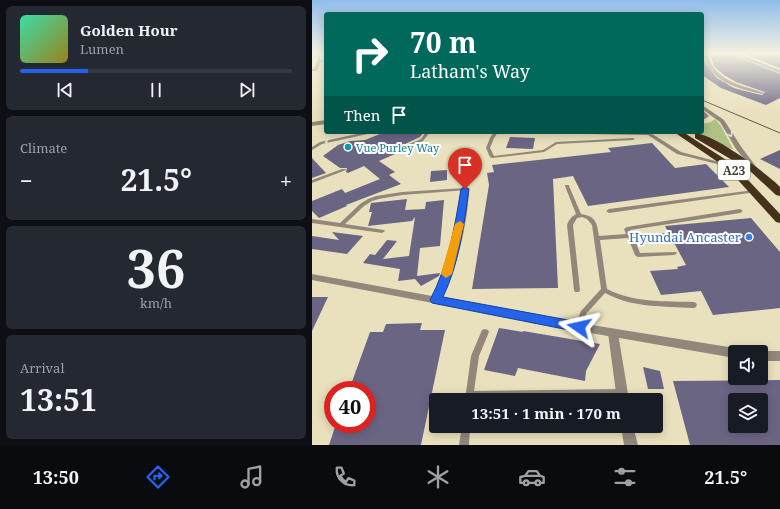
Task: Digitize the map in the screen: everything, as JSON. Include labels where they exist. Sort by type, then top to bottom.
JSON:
[{"type":"highway","name":"A23","points":[[682,134],[731,166],[780,220]]},
{"type":"highway","name":"A23","points":[[694,134],[733,155],[758,172],[780,193]]},
{"type":"street","points":[[718,74],[746,89],[762,93]]},
{"type":"street","points":[[704,108],[722,121],[739,149],[758,172]]},
{"type":"street","points":[[312,124],[324,122]]},
{"type":"street","points":[[436,300],[444,284],[460,225],[465,189]]},
{"type":"street","points":[[312,277],[579,327],[728,352]]},
{"type":"street","points":[[613,333],[621,393]]},
{"type":"street","points":[[768,356],[780,356]]},
{"type":"street","points":[[629,433],[631,445]]},
{"type":"lane","points":[[312,149],[321,143],[363,134]]},
{"type":"lane","points":[[392,152],[422,140],[426,134]]},
{"type":"lane","points":[[495,134],[488,148],[492,157],[544,151],[556,143],[633,139]]},
{"type":"lane","points":[[649,134],[673,150],[731,166]]},
{"type":"lane","points":[[689,155],[700,152],[701,150],[699,144]]},
{"type":"lane","points":[[312,182],[344,170]]},
{"type":"lane","points":[[567,186],[579,215]]},
{"type":"lane","points":[[341,225],[361,206],[371,199],[392,195],[465,189]]},
{"type":"lane","points":[[609,210],[754,191]]},
{"type":"lane","points":[[674,254],[638,255],[627,229],[630,227],[740,211]]},
{"type":"lane","points":[[577,290],[570,225],[572,219],[579,215],[589,217],[595,225],[604,290],[614,297],[694,305]]},
{"type":"lane","points":[[312,221],[382,231]]},
{"type":"lane","points":[[597,238],[664,234]]},
{"type":"lane","points":[[579,327],[583,313],[604,290]]},
{"type":"lane","points":[[471,393],[476,356],[485,332]]},
{"type":"lane","points":[[464,445],[465,433]]},
{"type":"green space","points":[[715,119],[721,126],[733,149],[728,149],[700,134],[704,134],[704,124],[711,122]]},
{"type":"building","points":[[704,74],[714,74],[717,78],[734,88],[762,95],[765,92],[736,82],[723,74],[780,74],[780,98],[766,105],[721,88],[704,76]]},
{"type":"building","points":[[380,134],[422,134],[420,137],[388,152],[390,154],[395,154],[379,161],[395,172],[389,175],[401,184],[346,205],[347,206],[319,218],[312,211],[312,201],[342,189],[345,193],[380,179],[364,166],[348,173],[346,172],[347,168],[340,168],[323,156],[338,145],[350,141],[365,140]]},
{"type":"building","points":[[510,137],[535,138],[533,149],[506,148]]},
{"type":"building","points":[[652,143],[675,168],[706,164],[729,187],[588,206],[573,176],[553,179],[558,288],[472,289],[489,185],[487,173],[494,172],[492,165],[611,152],[608,148]]},
{"type":"building","points":[[780,150],[780,169],[760,159]]},
{"type":"building","points":[[312,158],[326,173],[312,178]]},
{"type":"building","points":[[447,170],[447,180],[430,182],[431,171]]},
{"type":"building","points":[[407,199],[405,210],[425,209],[426,202],[444,200],[440,246],[420,248],[417,276],[440,273],[439,276],[421,286],[415,279],[398,281],[400,269],[363,263],[370,254],[375,255],[387,240],[397,241],[383,259],[409,256],[415,217],[412,221],[368,226],[372,212],[369,212],[371,203]]},
{"type":"building","points":[[751,218],[780,252],[780,308],[713,315],[701,291],[661,295],[650,271],[678,269],[677,267],[686,265],[665,226]]},
{"type":"building","points":[[332,232],[363,236],[347,254],[312,249],[312,236],[339,240]]},
{"type":"building","points":[[312,297],[328,297],[312,331]]},
{"type":"building","points":[[422,323],[420,330],[445,330],[432,393],[429,393],[429,407],[421,445],[329,445],[333,433],[376,433],[376,381],[352,381],[370,332],[383,332],[386,324]]},
{"type":"building","points":[[499,328],[600,344],[586,371],[585,381],[518,368],[515,376],[484,370]]},
{"type":"building","points":[[643,367],[660,371],[664,389],[648,389]]},
{"type":"building","points":[[728,380],[728,385],[768,385],[768,380],[780,380],[780,445],[690,445],[673,381]]},
{"type":"tram line","points":[[704,101],[780,133]]},
{"type":"slow traffic","points":[[446,274],[460,224]]},
{"type":"place","name":"Vue Purley Way","points":[[348,147]]},
{"type":"place","name":"Hyundai Ancaster","points":[[749,237]]},
{"type":"route","points":[[465,189],[460,225],[444,284],[436,300],[579,327]]}]
